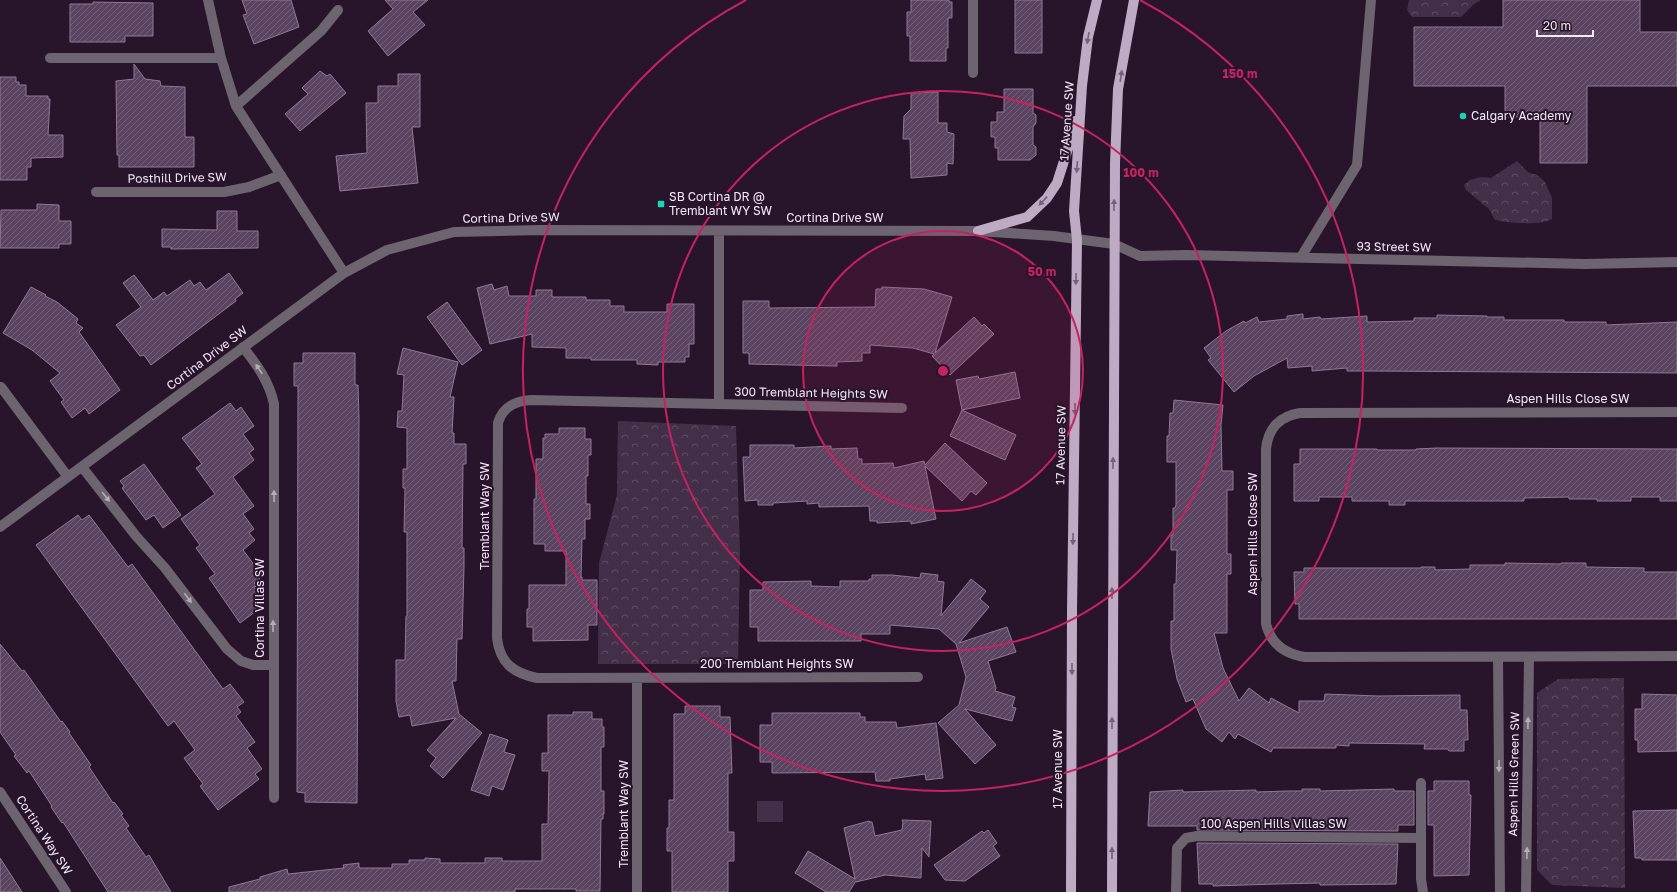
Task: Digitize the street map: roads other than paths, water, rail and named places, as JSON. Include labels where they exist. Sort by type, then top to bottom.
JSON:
[{"type":"main road","name":"17 Avenue SW","points":[[1071,892],[1072,612],[1077,240],[1074,211],[1082,86],[1088,37],[1097,0]]},
{"type":"main road","points":[[1112,892],[1115,163],[1118,89],[1134,0]]},
{"type":"main road","points":[[978,231],[1027,217],[1047,198],[1057,183],[1071,139],[1082,86]]},
{"type":"street","points":[[208,0],[221,58],[236,106],[344,273]]},
{"type":"street","points":[[973,0],[973,73]]},
{"type":"street","points":[[1301,257],[1357,165],[1371,0]]},
{"type":"street","points":[[236,106],[321,31],[338,10]]},
{"type":"street","points":[[50,58],[221,58]]},
{"type":"street","name":"Posthill Drive SW","points":[[96,192],[224,192],[249,187],[281,175]]},
{"type":"street","name":"Cortina Drive SW","points":[[0,527],[344,273],[387,250],[454,232],[540,230],[978,231],[1054,236],[1114,244]]},
{"type":"street","points":[[719,231],[719,404]]},
{"type":"street","name":"93 Street SW","points":[[1114,244],[1140,256],[1187,255],[1301,257],[1584,264],[1677,262]]},
{"type":"street","name":"Cortina Villas SW","points":[[82,467],[136,536],[165,568],[227,649],[241,661],[253,665],[273,665],[274,404],[271,390],[262,371],[243,347]]},
{"type":"street","points":[[1,387],[68,477]]},
{"type":"street","name":"Tremblant Way SW","points":[[637,892],[637,678],[537,678],[526,676],[514,670],[506,662],[499,651],[497,630],[498,423],[500,416],[509,406],[520,400],[719,404]]},
{"type":"street","name":"300 Tremblant Heights SW","points":[[719,404],[902,408]]},
{"type":"street","name":"Aspen Hills Close SW","points":[[1677,412],[1300,413],[1286,416],[1274,425],[1267,440],[1266,448],[1266,624],[1268,632],[1278,646],[1286,652],[1305,656],[1677,656]]},
{"type":"street","name":"Aspen Hills Green SW","points":[[1526,892],[1528,656]]},
{"type":"street","name":"Aspen Hills Green SW","points":[[1498,657],[1500,892]]},
{"type":"street","points":[[273,665],[274,798]]},
{"type":"street","name":"200 Tremblant Heights SW","points":[[637,678],[918,676]]},
{"type":"street","points":[[1421,784],[1420,838],[1421,880],[1423,892]]},
{"type":"street","name":"Cortina Way SW","points":[[0,792],[66,892]]},
{"type":"street","name":"100 Aspen Hills Villas SW","points":[[1176,892],[1176,848],[1186,838],[1197,836],[1420,838]]},
{"type":"place","name":"Calgary Academy","points":[[1463,116]]},
{"type":"place","name":"SB Cortina DR @ Tremblant WY SW","points":[[661,204]]}]
